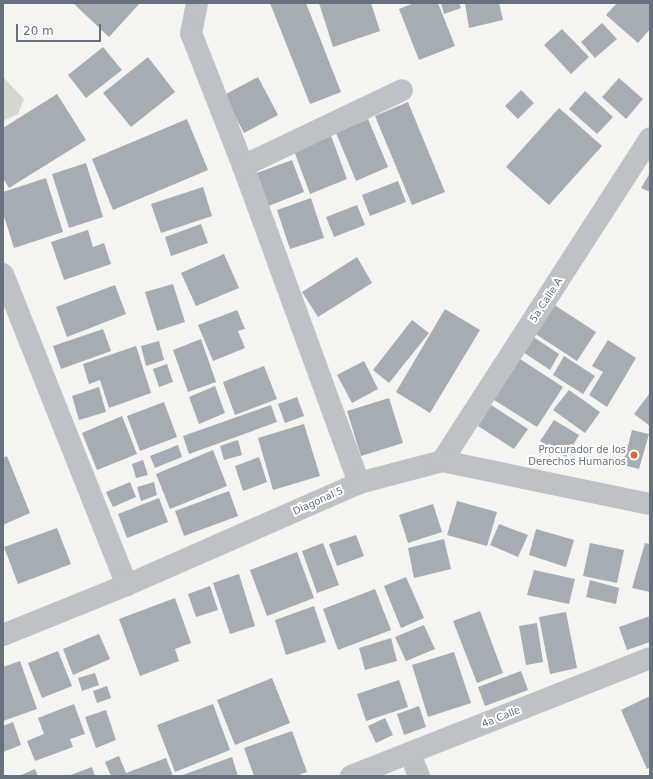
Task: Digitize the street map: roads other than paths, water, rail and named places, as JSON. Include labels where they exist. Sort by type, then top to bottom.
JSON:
[{"type":"street","points":[[197,3],[190,33],[242,166],[359,483]]},
{"type":"street","points":[[242,166],[402,90]]},
{"type":"street","name":"5a Calle A","points":[[442,461],[650,138]]},
{"type":"street","points":[[3,274],[127,585]]},
{"type":"street","name":"Diagonal 5","points":[[3,635],[127,585],[359,483],[442,461],[650,504]]},
{"type":"street","name":"4a Calle","points":[[351,776],[650,658]]},
{"type":"street","points":[[410,753],[419,776]]},
{"type":"place","name":"Procurador de los Derechos Humanos","points":[[634,455]]}]
